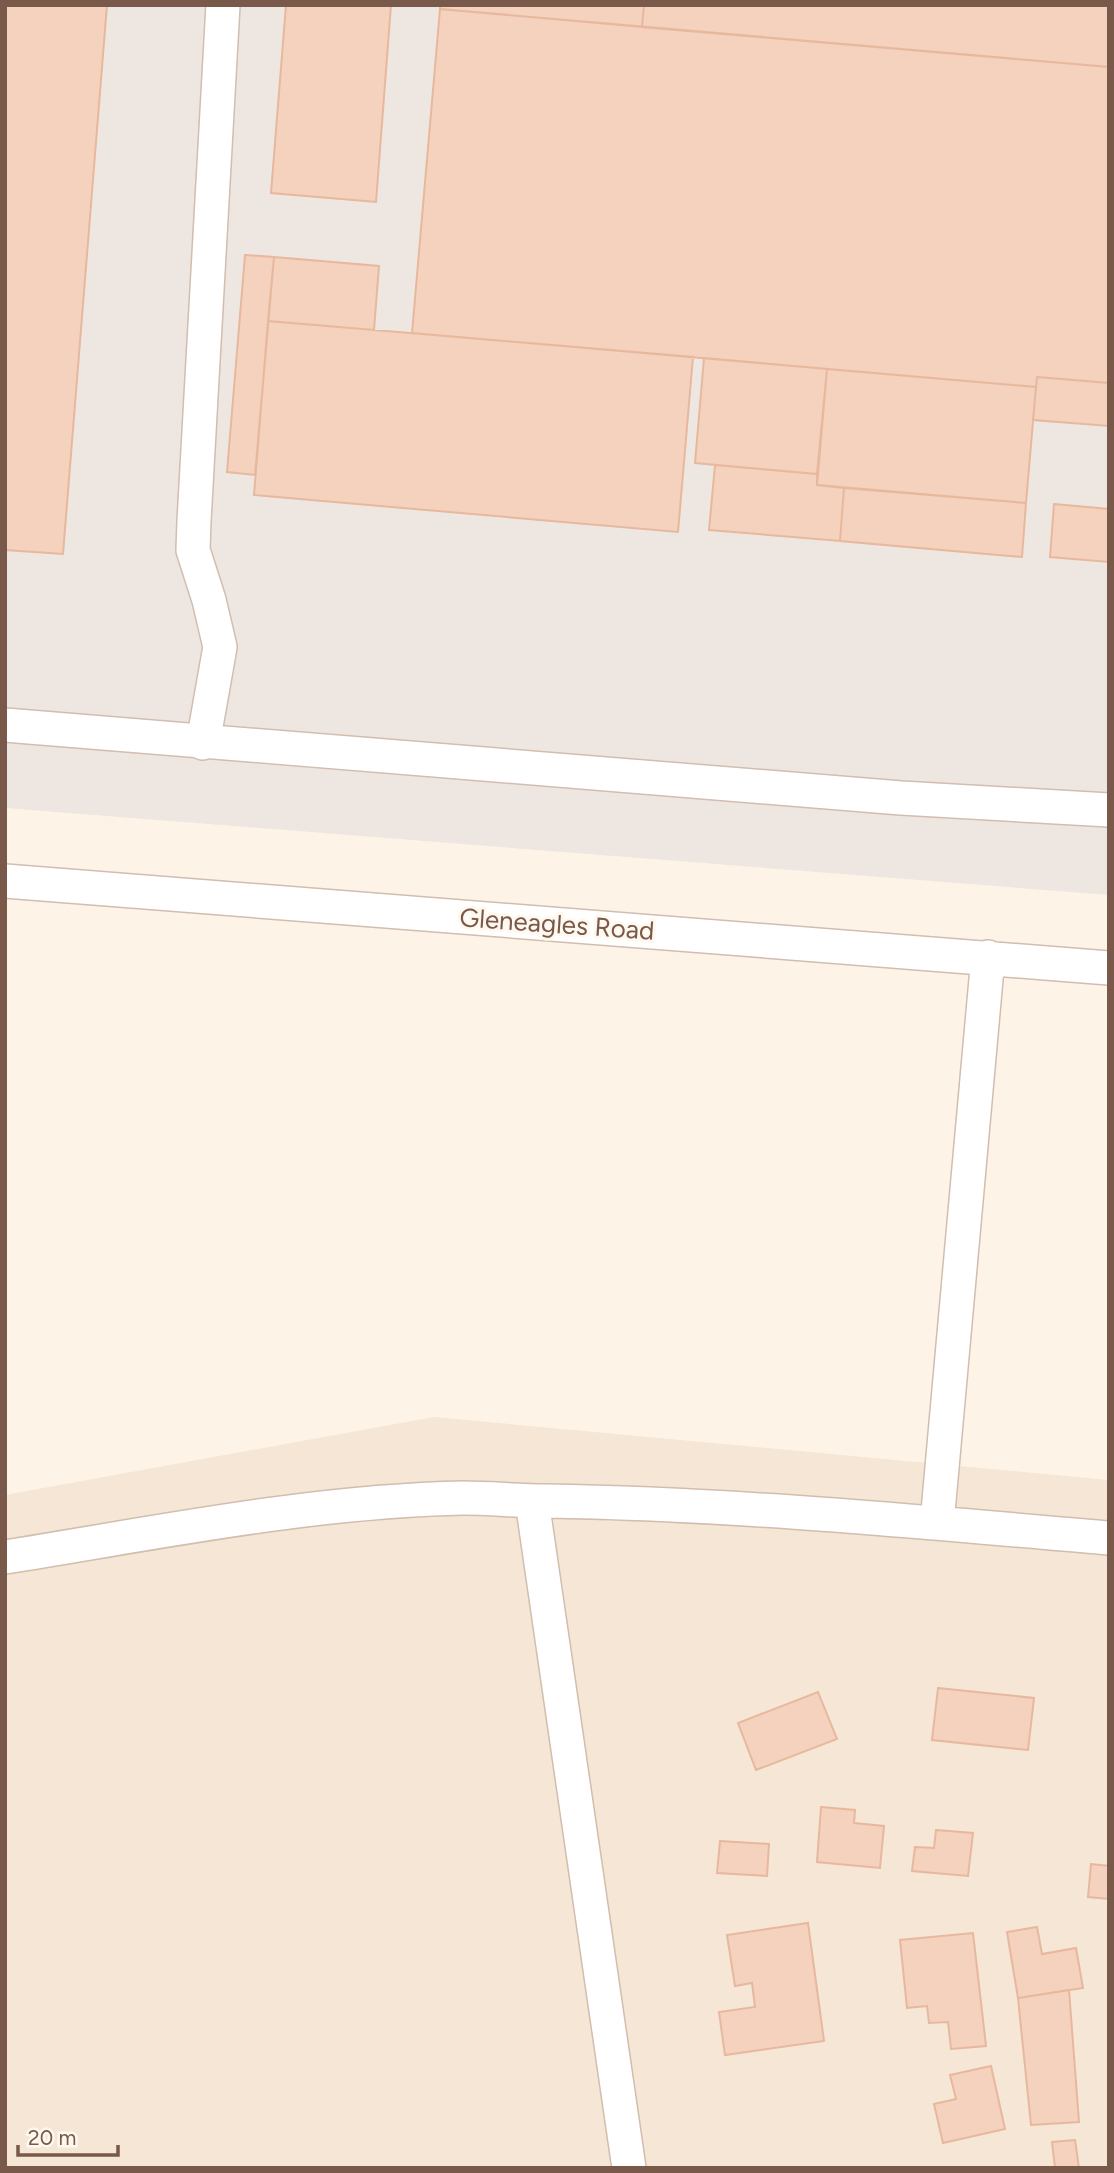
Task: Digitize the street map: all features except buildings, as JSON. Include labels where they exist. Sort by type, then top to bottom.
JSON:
[{"type":"street","points":[[203,743],[220,646],[193,550],[223,5]]},
{"type":"street","points":[[5,725],[901,799],[1109,810]]},
{"type":"street","name":"Gleneagles Road","points":[[5,881],[1109,968]]},
{"type":"street","points":[[937,1523],[988,957]]},
{"type":"street","points":[[5,1557],[253,1517],[375,1503],[464,1498],[636,1503],[937,1523],[1109,1538]]},
{"type":"street","points":[[532,1501],[629,2168]]},
{"type":"shaded area","points":[[5,5],[1109,5],[1109,895],[5,808]]},
{"type":"shaded area","points":[[434,1417],[1109,1480],[1109,2168],[5,2168],[5,1495]]}]
